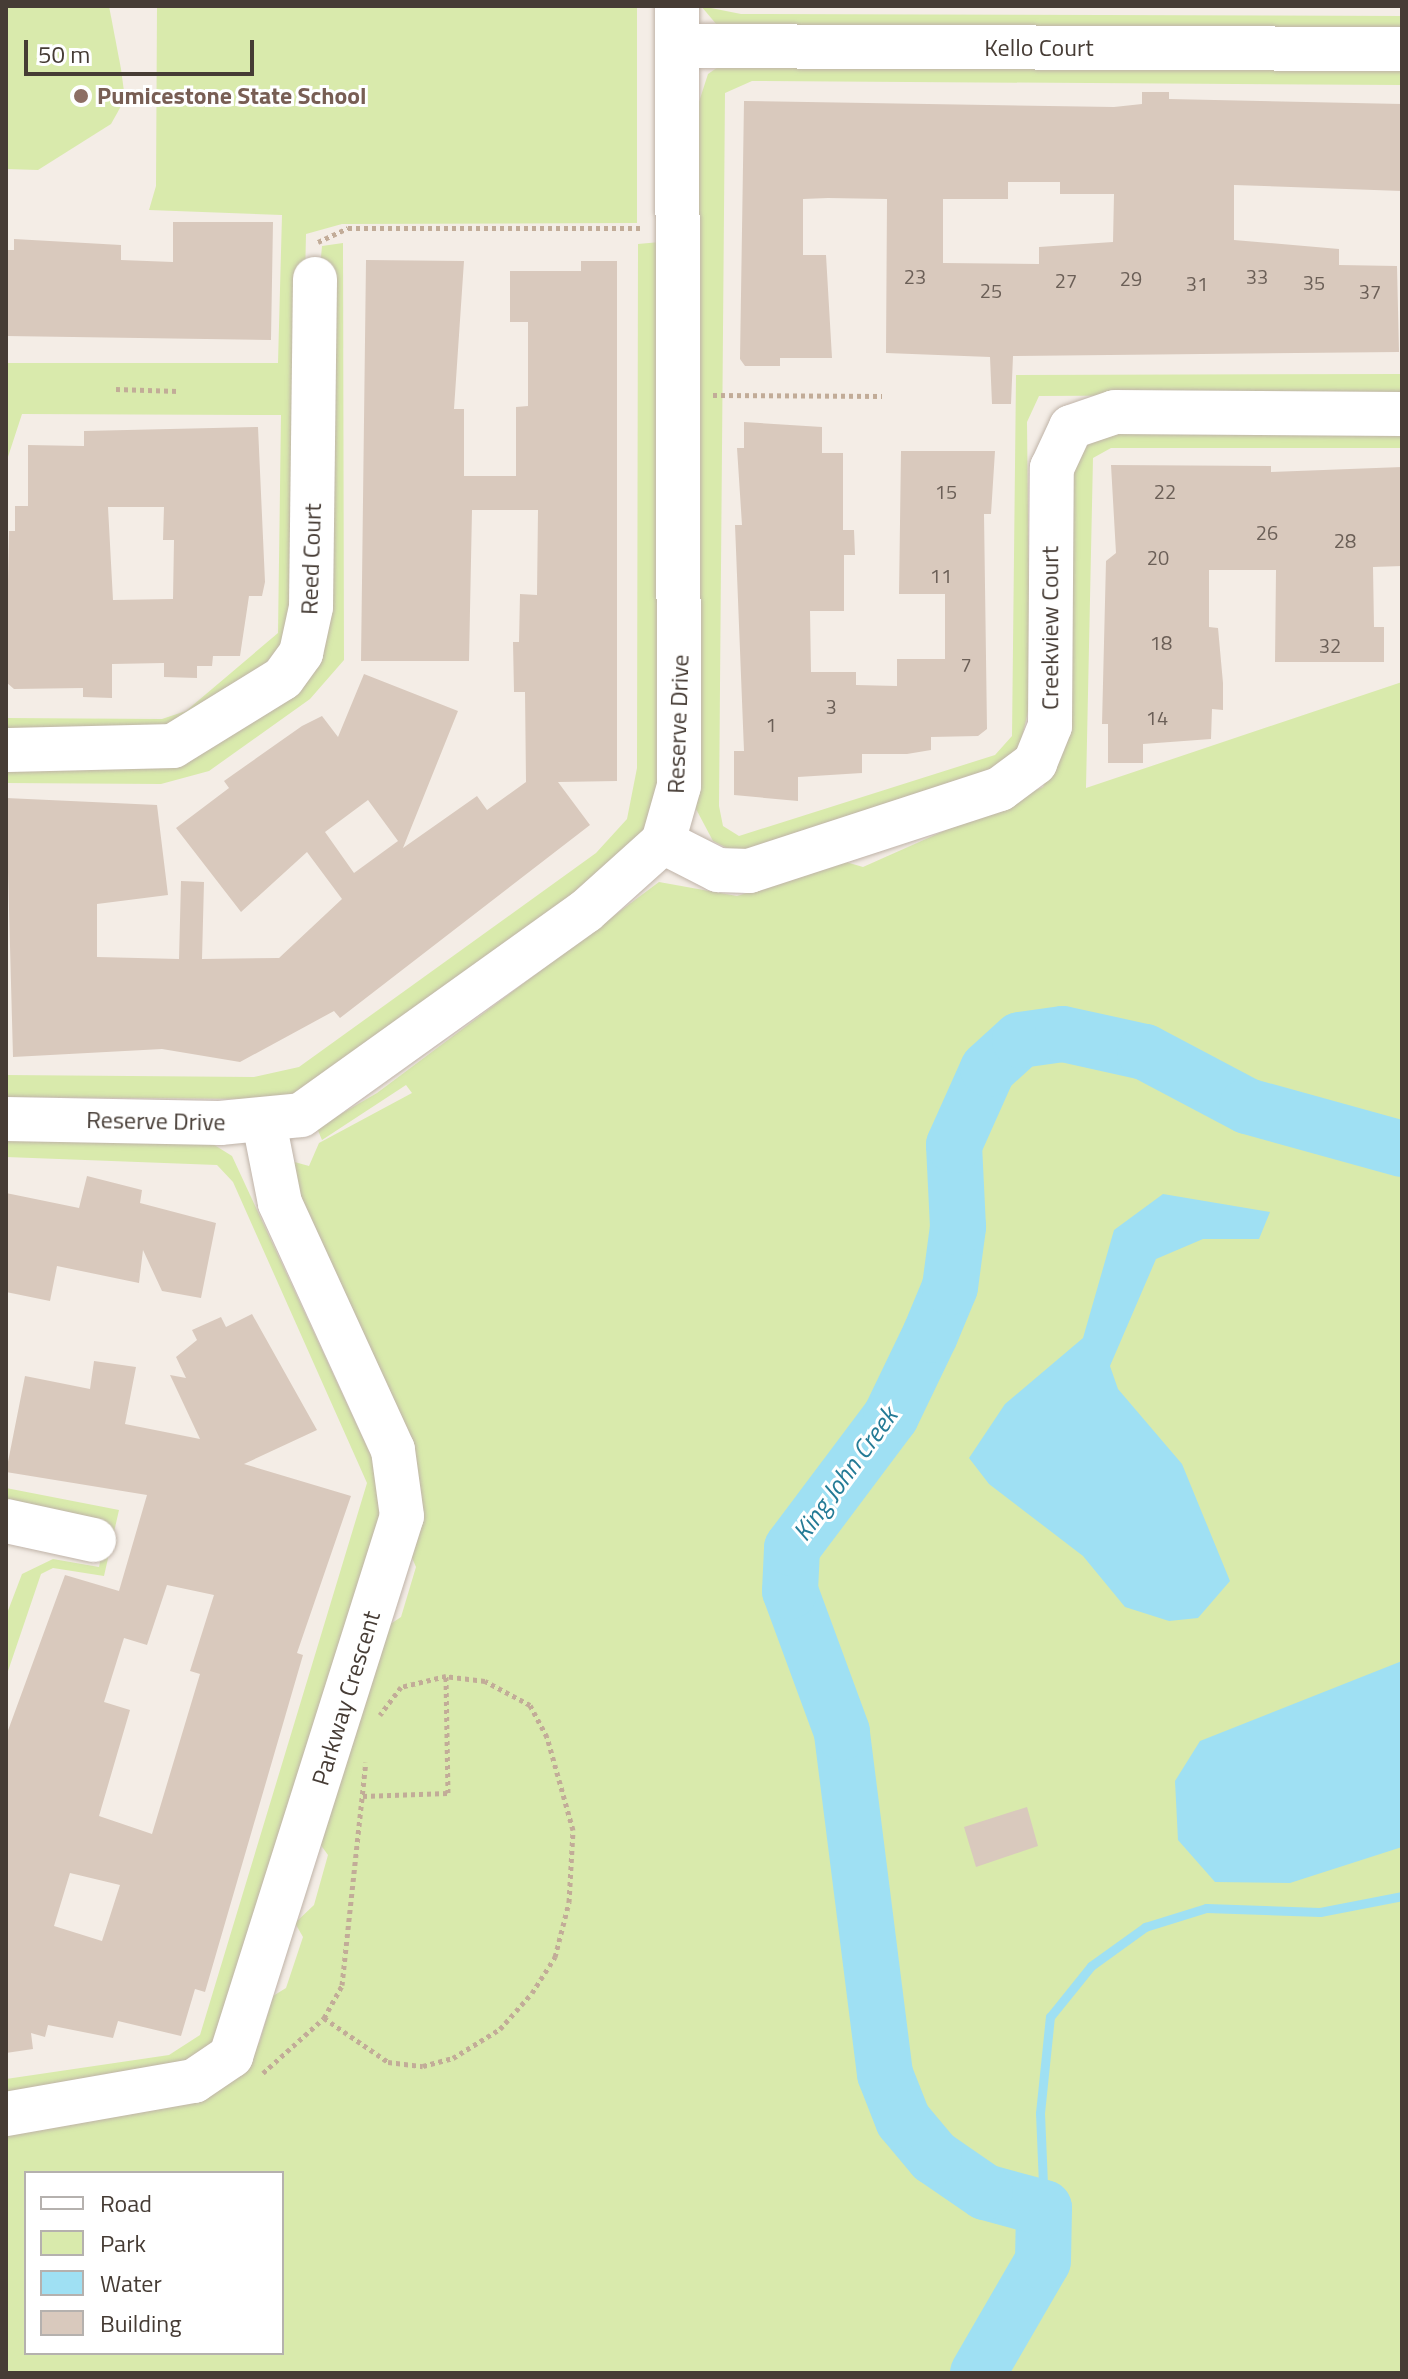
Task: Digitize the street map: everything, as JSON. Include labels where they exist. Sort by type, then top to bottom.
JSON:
[{"type":"street","name":"Kello Court","points":[[677,26],[1402,49]]},
{"type":"street","name":"Reserve Drive","points":[[6,1119],[264,1122],[301,1115],[345,1089],[612,891],[663,842],[679,786],[682,394],[677,26]]},
{"type":"street","name":"Reed Court","points":[[6,750],[173,746],[276,683],[301,653],[311,607],[314,261]]},
{"type":"street","name":"Creekview Court","points":[[663,842],[718,870],[749,871],[1000,789],[1035,763],[1050,726],[1052,468],[1071,427],[1115,412],[1402,414]]},
{"type":"street","name":"Parkway Crescent","points":[[231,2056],[404,1493],[393,1450],[276,1192],[264,1122]]},
{"type":"street","points":[[10,1535],[94,1540]]},
{"type":"street","points":[[6,2114],[194,2081],[231,2056]]},
{"type":"path","points":[[314,261],[348,228],[650,228]]},
{"type":"path","points":[[116,389],[178,391]]},
{"type":"path","points":[[682,394],[882,396]]},
{"type":"path","points":[[324,2018],[368,2055],[400,2066],[433,2064],[513,2017],[555,1957],[574,1861],[547,1737],[530,1705],[512,1691],[471,1676],[446,1676],[401,1687],[376,1722]]},
{"type":"path","points":[[363,1796],[448,1793],[446,1676]]},
{"type":"path","points":[[231,2056],[259,2073],[272,2070],[324,2018],[351,1948],[367,1757]]},
{"type":"green space","points":[[6,6],[109,6],[125,99],[111,124],[38,170],[6,169]]},
{"type":"green space","points":[[157,6],[637,6],[637,223],[342,224],[306,234],[298,594],[279,658],[171,732],[6,735],[6,718],[162,719],[186,711],[278,633],[281,415],[22,414],[6,463],[6,363],[278,363],[282,215],[149,210],[156,186]]},
{"type":"green space","points":[[701,6],[741,14],[1402,16],[1402,34],[717,25]]},
{"type":"green space","points":[[1402,62],[1402,85],[752,81],[725,93],[719,806],[723,826],[739,836],[995,755],[1012,736],[1016,375],[1402,374],[1402,394],[1039,396],[1027,422],[1030,703],[1020,746],[993,769],[760,850],[733,851],[713,841],[696,809],[696,111],[708,74],[721,65]]},
{"type":"green space","points":[[660,242],[658,788],[644,835],[618,863],[299,1093],[262,1099],[6,1097],[6,1075],[254,1077],[299,1067],[596,853],[627,819],[637,768],[638,244]]},
{"type":"green space","points":[[343,243],[344,660],[310,699],[209,771],[161,784],[6,783],[6,764],[282,698],[322,246]]},
{"type":"green space","points":[[1104,431],[1402,433],[1402,448],[1111,448],[1093,458],[1086,788],[1402,682],[1402,2373],[6,2373],[6,2134],[196,2102],[238,2077],[260,2041],[273,1996],[286,1988],[303,1937],[295,1923],[314,1905],[328,1855],[320,1844],[389,1625],[401,1617],[416,1567],[409,1551],[422,1498],[414,1451],[291,1180],[291,1161],[309,1166],[319,1143],[412,1093],[406,1085],[322,1140],[317,1128],[377,1093],[659,882],[737,896],[846,862],[863,867],[1043,787],[1069,728],[1071,473],[1079,449]]},
{"type":"green space","points":[[6,1139],[208,1141],[232,1156],[374,1462],[380,1520],[221,2034],[195,2060],[6,2097],[6,2079],[169,2055],[200,2035],[367,1483],[233,1182],[217,1165],[6,1157]]},
{"type":"green space","points":[[6,1488],[119,1510],[104,1576],[53,1568],[41,1574],[6,1677],[6,1616],[22,1574],[53,1559],[99,1567],[106,1531],[6,1510]]},
{"type":"water","points":[[1163,1194],[1270,1212],[1259,1239],[1203,1239],[1156,1259],[1110,1366],[1118,1389],[1182,1464],[1230,1581],[1198,1618],[1169,1621],[1125,1607],[1083,1556],[989,1484],[969,1458],[1005,1404],[1083,1338],[1114,1230]]},
{"type":"water","points":[[1402,1661],[1402,1847],[1290,1883],[1215,1882],[1178,1840],[1175,1781],[1200,1741]]},
{"type":"building","points":[[1142,92],[1169,92],[1169,99],[1402,104],[1402,191],[1234,185],[1234,240],[1339,249],[1339,265],[1397,266],[1399,352],[1013,356],[1011,404],[992,404],[990,357],[886,353],[887,199],[828,198],[803,199],[803,255],[826,255],[832,358],[780,358],[780,366],[745,366],[740,359],[744,101],[1114,107],[1142,104]],"holes":[[[1008,182],[1060,182],[1060,194],[1114,194],[1113,242],[1039,247],[1039,264],[943,263],[943,199],[1008,199]]]},
{"type":"building","points":[[173,222],[273,222],[271,340],[6,336],[6,250],[14,250],[14,239],[121,245],[121,260],[173,262]]},
{"type":"building","points":[[366,260],[464,261],[454,409],[464,409],[464,476],[516,476],[516,407],[528,406],[528,322],[510,322],[510,271],[581,271],[581,261],[617,261],[617,781],[558,782],[590,825],[340,1018],[334,1011],[240,1062],[162,1049],[13,1057],[6,798],[157,805],[168,895],[97,904],[97,957],[179,959],[181,881],[204,882],[202,959],[279,958],[342,899],[307,852],[241,912],[176,828],[229,788],[224,781],[302,726],[322,716],[338,737],[364,674],[458,711],[403,848],[477,796],[487,810],[526,782],[525,692],[514,692],[513,642],[519,642],[520,594],[537,595],[538,510],[472,510],[469,661],[361,661]],"holes":[[[368,800],[398,841],[354,873],[325,832]]]},
{"type":"building","points":[[744,422],[822,427],[822,453],[843,453],[843,530],[854,530],[855,555],[844,555],[844,611],[810,611],[811,672],[856,672],[856,685],[897,686],[897,659],[945,659],[945,594],[899,594],[901,451],[995,451],[991,514],[984,514],[987,729],[978,736],[931,737],[931,750],[907,754],[862,754],[862,773],[798,777],[798,801],[734,795],[734,751],[744,751],[735,525],[742,525],[737,448],[744,448]]},
{"type":"building","points":[[258,427],[265,582],[262,596],[249,596],[240,656],[213,656],[212,666],[197,666],[197,678],[164,677],[164,663],[112,664],[112,698],[83,697],[83,688],[14,689],[6,682],[9,531],[15,531],[15,506],[28,506],[28,445],[84,446],[84,431]],"holes":[[[108,507],[164,507],[163,540],[174,540],[173,599],[113,600]]]},
{"type":"building","points":[[1111,465],[1271,466],[1271,472],[1402,467],[1402,566],[1373,567],[1374,627],[1384,627],[1384,662],[1275,662],[1276,570],[1209,570],[1209,627],[1218,628],[1223,683],[1223,710],[1212,709],[1211,739],[1143,744],[1143,763],[1108,763],[1108,724],[1102,724],[1106,561],[1116,553]]},
{"type":"building","points":[[87,1176],[142,1190],[140,1203],[216,1223],[201,1298],[162,1291],[143,1250],[139,1283],[57,1266],[50,1301],[6,1292],[6,1193],[79,1208]]},
{"type":"building","points":[[252,1314],[317,1430],[244,1464],[351,1496],[297,1653],[303,1655],[205,1992],[195,1989],[181,2036],[118,2021],[113,2038],[48,2025],[45,2037],[31,2033],[33,2049],[6,2053],[6,1736],[65,1575],[119,1591],[147,1495],[6,1472],[25,1376],[90,1389],[94,1361],[136,1367],[125,1424],[200,1439],[170,1375],[186,1378],[176,1357],[197,1340],[192,1330],[221,1317],[226,1327]],"holes":[[[167,1585],[214,1595],[190,1671],[200,1674],[152,1834],[99,1816],[130,1710],[104,1702],[124,1638],[147,1645]],[[70,1873],[120,1885],[102,1941],[54,1926]]]},
{"type":"building","points":[[1027,1807],[1038,1846],[976,1867],[964,1827]]},
{"type":"waterway","name":"King John Creek","points":[[978,2373],[1043,2261],[1044,2208],[985,2192],[934,2157],[903,2120],[885,2074],[842,1732],[790,1591],[792,1548],[891,1416],[930,1335],[950,1287],[958,1227],[954,1145],[988,1069],[1020,1040],[1063,1034],[1145,1052],[1247,1106],[1402,1149]]},
{"type":"waterway","points":[[1044,2208],[1040,2113],[1050,2017],[1091,1966],[1145,1927],[1206,1908],[1320,1912],[1402,1896]]},
{"type":"place","name":"Pumicestone State School","points":[[81,96]]}]
